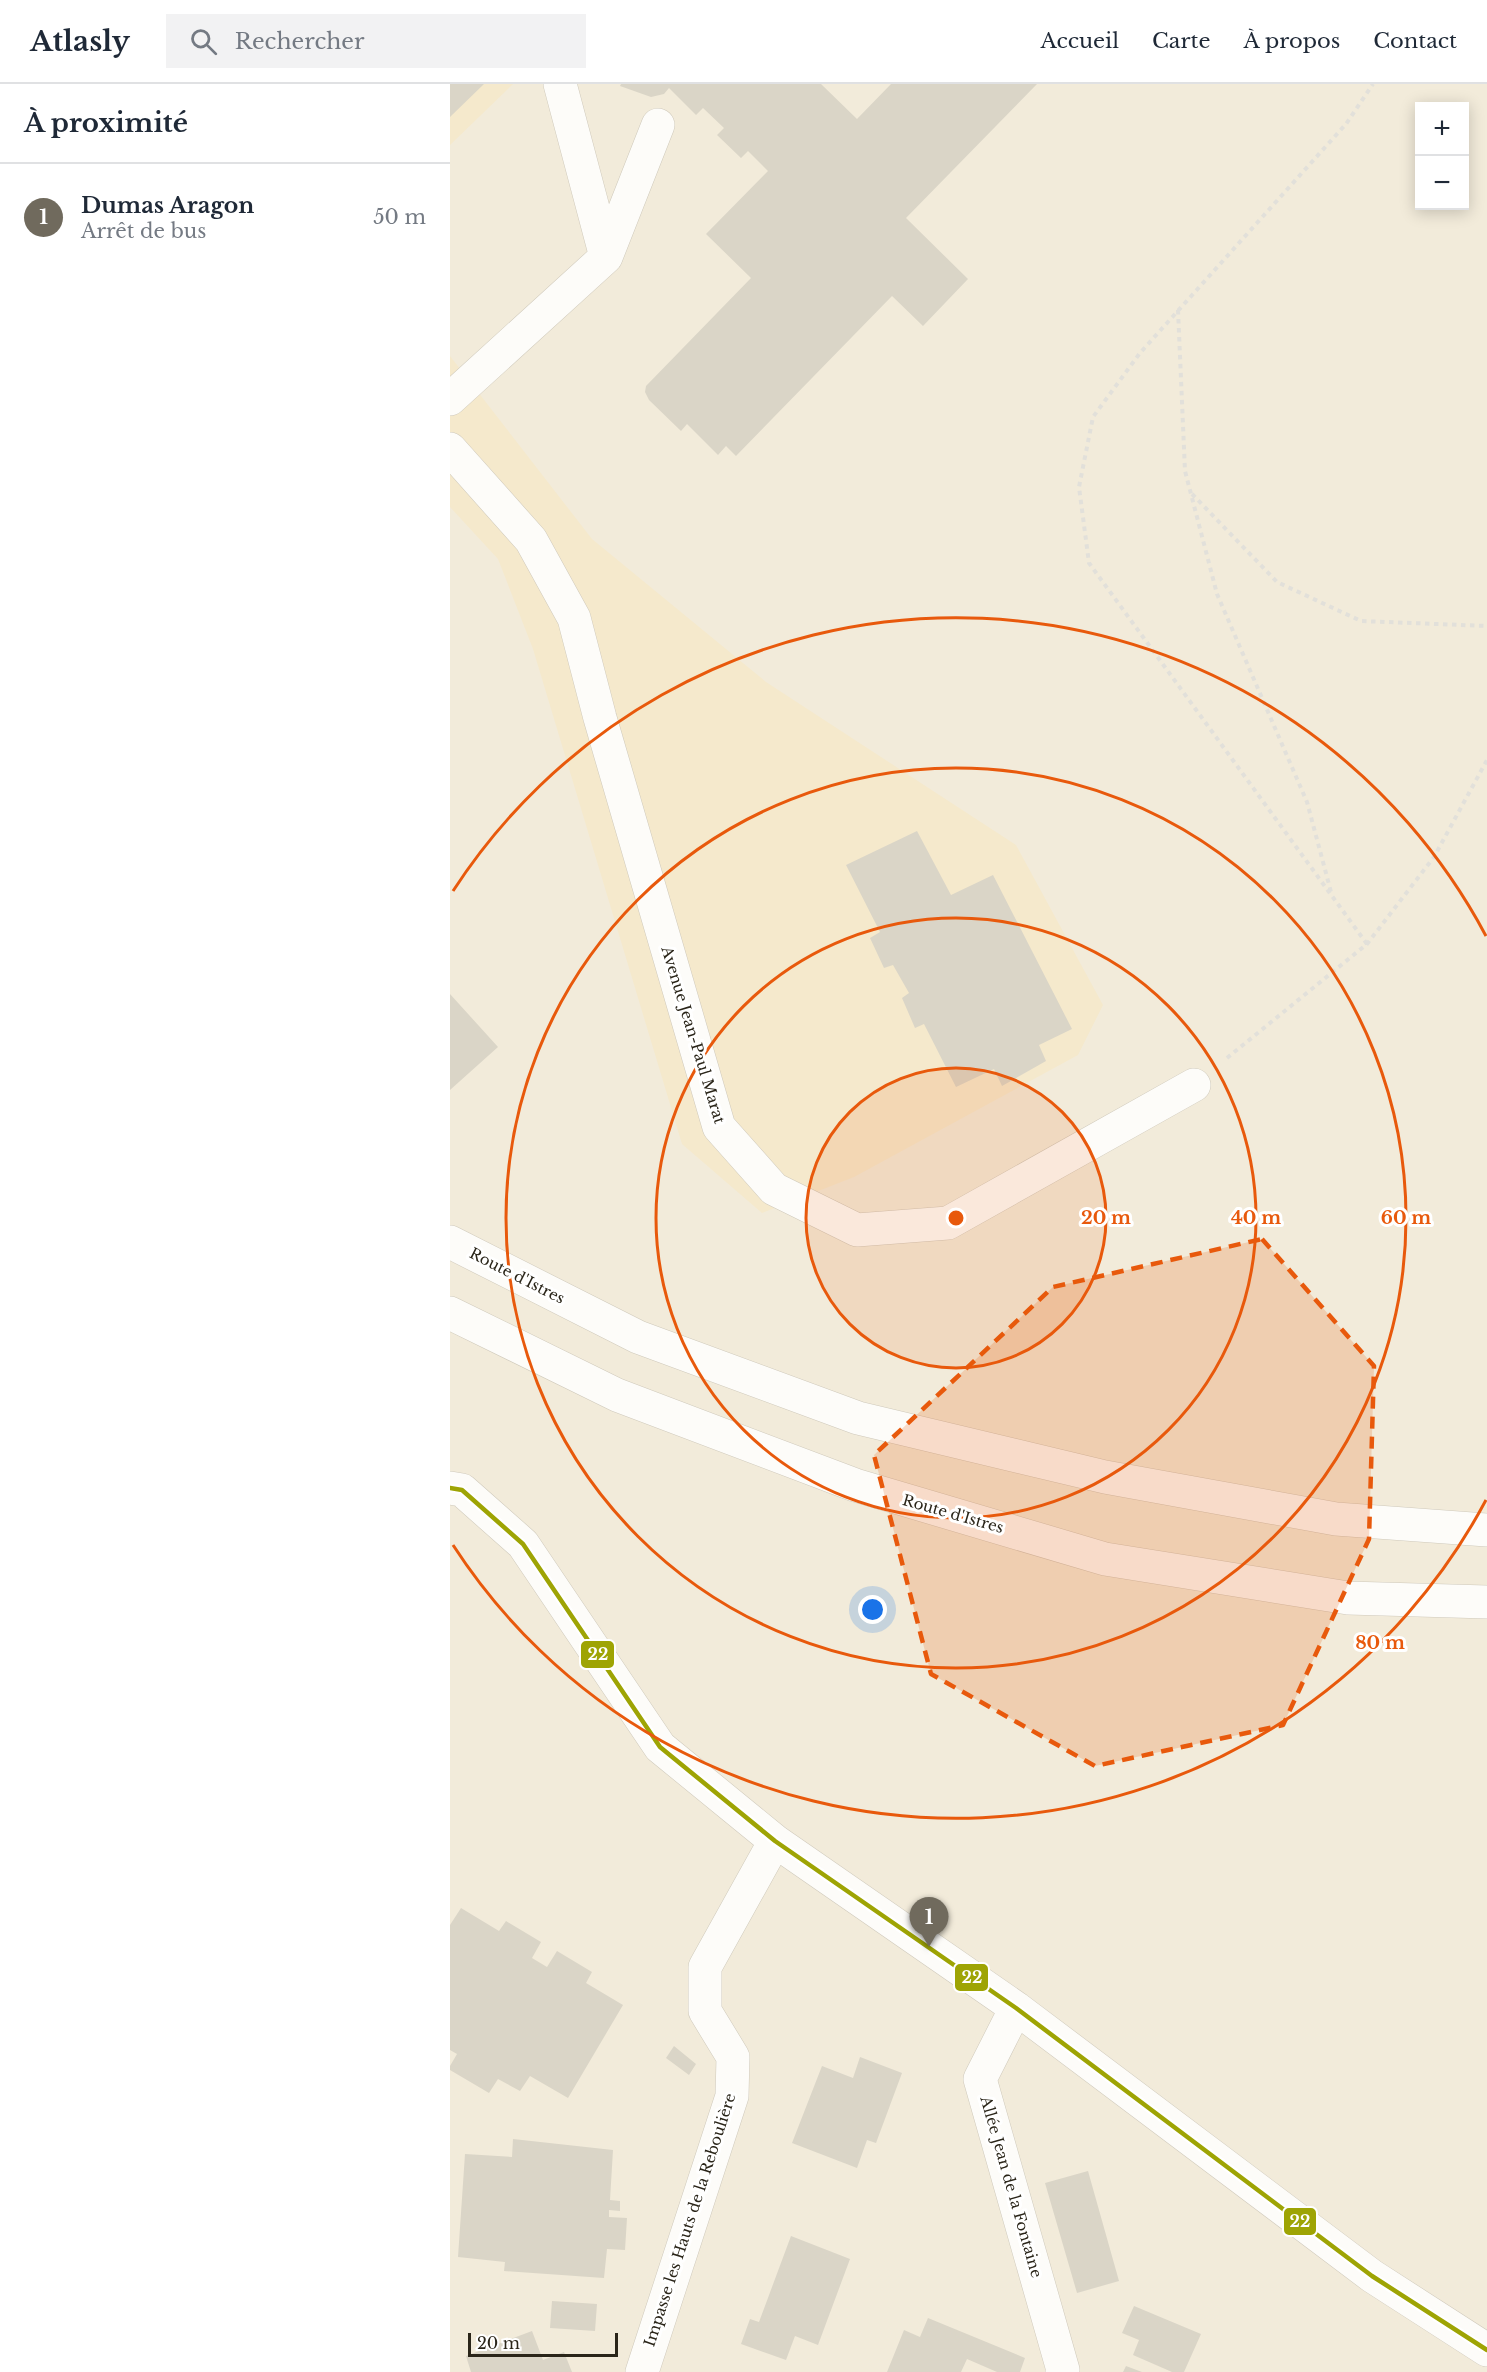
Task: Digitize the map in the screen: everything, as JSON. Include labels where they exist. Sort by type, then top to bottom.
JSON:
[{"type":"street","points":[[560,84],[606,257]]},
{"type":"street","points":[[450,399],[606,257],[658,125]]},
{"type":"street","name":"Avenue Jean-Paul Marat","points":[[450,449],[531,540],[574,618],[600,718],[719,1127],[774,1189],[857,1230],[948,1223],[1194,1085]]},
{"type":"street","name":"Route d'Istres","points":[[450,1242],[638,1337],[858,1418],[1105,1477],[1335,1520],[1487,1530]]},
{"type":"street","name":"Route d'Istres","points":[[450,1313],[617,1395],[844,1481],[1105,1559],[1348,1598],[1487,1602]]},
{"type":"street","points":[[450,1488],[462,1490],[523,1544],[660,1747],[775,1841],[1016,2008],[1372,2276],[1487,2350]]},
{"type":"street","name":"Impasse les Hauts de la Reboulière","points":[[642,2372],[732,2096],[733,2058],[705,2011],[705,1967],[775,1841]]},
{"type":"street","name":"Allée Jean de la Fontaine","points":[[1016,2008],[980,2079],[1062,2372]]},
{"type":"path","points":[[1367,944],[1089,563],[1078,487],[1093,417],[1140,353],[1346,124],[1373,84]]},
{"type":"path","points":[[1178,309],[1185,471],[1217,594],[1307,801],[1332,895]]},
{"type":"path","points":[[1191,493],[1278,582],[1361,621],[1487,626]]},
{"type":"path","points":[[1194,1085],[1367,944],[1434,857],[1487,760]]},
{"type":"highlighted area","points":[[1262,1239],[1374,1366],[1369,1539],[1283,1725],[1095,1766],[931,1674],[874,1455],[1053,1287]]},
{"type":"shaded area","points":[[450,84],[513,84],[450,145]]},
{"type":"shaded area","points":[[450,356],[592,539],[766,682],[1016,845],[1103,1005],[1078,1055],[854,1177],[762,1213],[682,1144],[533,649],[498,559],[450,507]]},
{"type":"building","points":[[450,84],[484,84],[450,117]]},
{"type":"building","points":[[621,84],[821,84],[857,119],[891,84],[1037,84],[906,218],[968,279],[923,326],[892,296],[736,456],[726,446],[718,455],[687,424],[681,431],[649,400],[645,392],[646,386],[751,278],[706,234],[768,171],[748,151],[741,158],[717,135],[724,128],[703,108],[696,115],[669,88],[664,94],[651,97],[620,86]]},
{"type":"building","points":[[917,831],[951,895],[993,875],[1072,1029],[1039,1045],[1046,1061],[1002,1086],[994,1069],[956,1087],[924,1024],[915,1028],[902,998],[909,993],[893,965],[884,968],[870,938],[880,932],[846,865]]},
{"type":"building","points":[[450,994],[498,1047],[450,1090]]},
{"type":"building","points":[[461,1908],[499,1931],[506,1921],[541,1942],[532,1958],[547,1967],[557,1951],[592,1972],[586,1983],[623,2005],[568,2098],[530,2076],[520,2091],[498,2079],[489,2093],[450,2070],[457,2054],[450,2050],[450,1925]]},
{"type":"building","points":[[674,2046],[696,2064],[689,2075],[666,2058]]},
{"type":"building","points":[[860,2057],[902,2073],[876,2143],[867,2140],[857,2168],[792,2143],[822,2066],[853,2078]]},
{"type":"building","points":[[513,2139],[613,2150],[610,2200],[620,2201],[620,2211],[609,2210],[609,2217],[627,2218],[625,2250],[607,2249],[604,2278],[504,2271],[505,2262],[458,2257],[465,2154],[512,2157]]},
{"type":"building","points":[[1088,2171],[1119,2281],[1077,2293],[1045,2183]]},
{"type":"building","points":[[791,2236],[850,2259],[818,2345],[795,2336],[786,2360],[741,2344],[750,2319],[759,2322]]},
{"type":"building","points":[[552,2301],[597,2304],[595,2331],[550,2328]]},
{"type":"building","points":[[1134,2306],[1201,2334],[1184,2372],[1172,2372],[1133,2355],[1139,2340],[1122,2333]]},
{"type":"building","points":[[928,2318],[1025,2358],[1020,2372],[997,2372],[967,2359],[961,2372],[887,2372],[904,2330],[920,2337]]},
{"type":"building","points":[[532,2331],[543,2360],[564,2352],[572,2372],[471,2372],[466,2356]]},
{"type":"building","points":[[1126,2366],[1142,2372],[1123,2372]]},
{"type":"transit line","name":"22","points":[[450,1488],[462,1490],[523,1544],[660,1747],[775,1841],[1016,2008],[1372,2276],[1487,2350]]},
{"type":"place","name":"Dumas Aragon","points":[[929,1947]]}]
